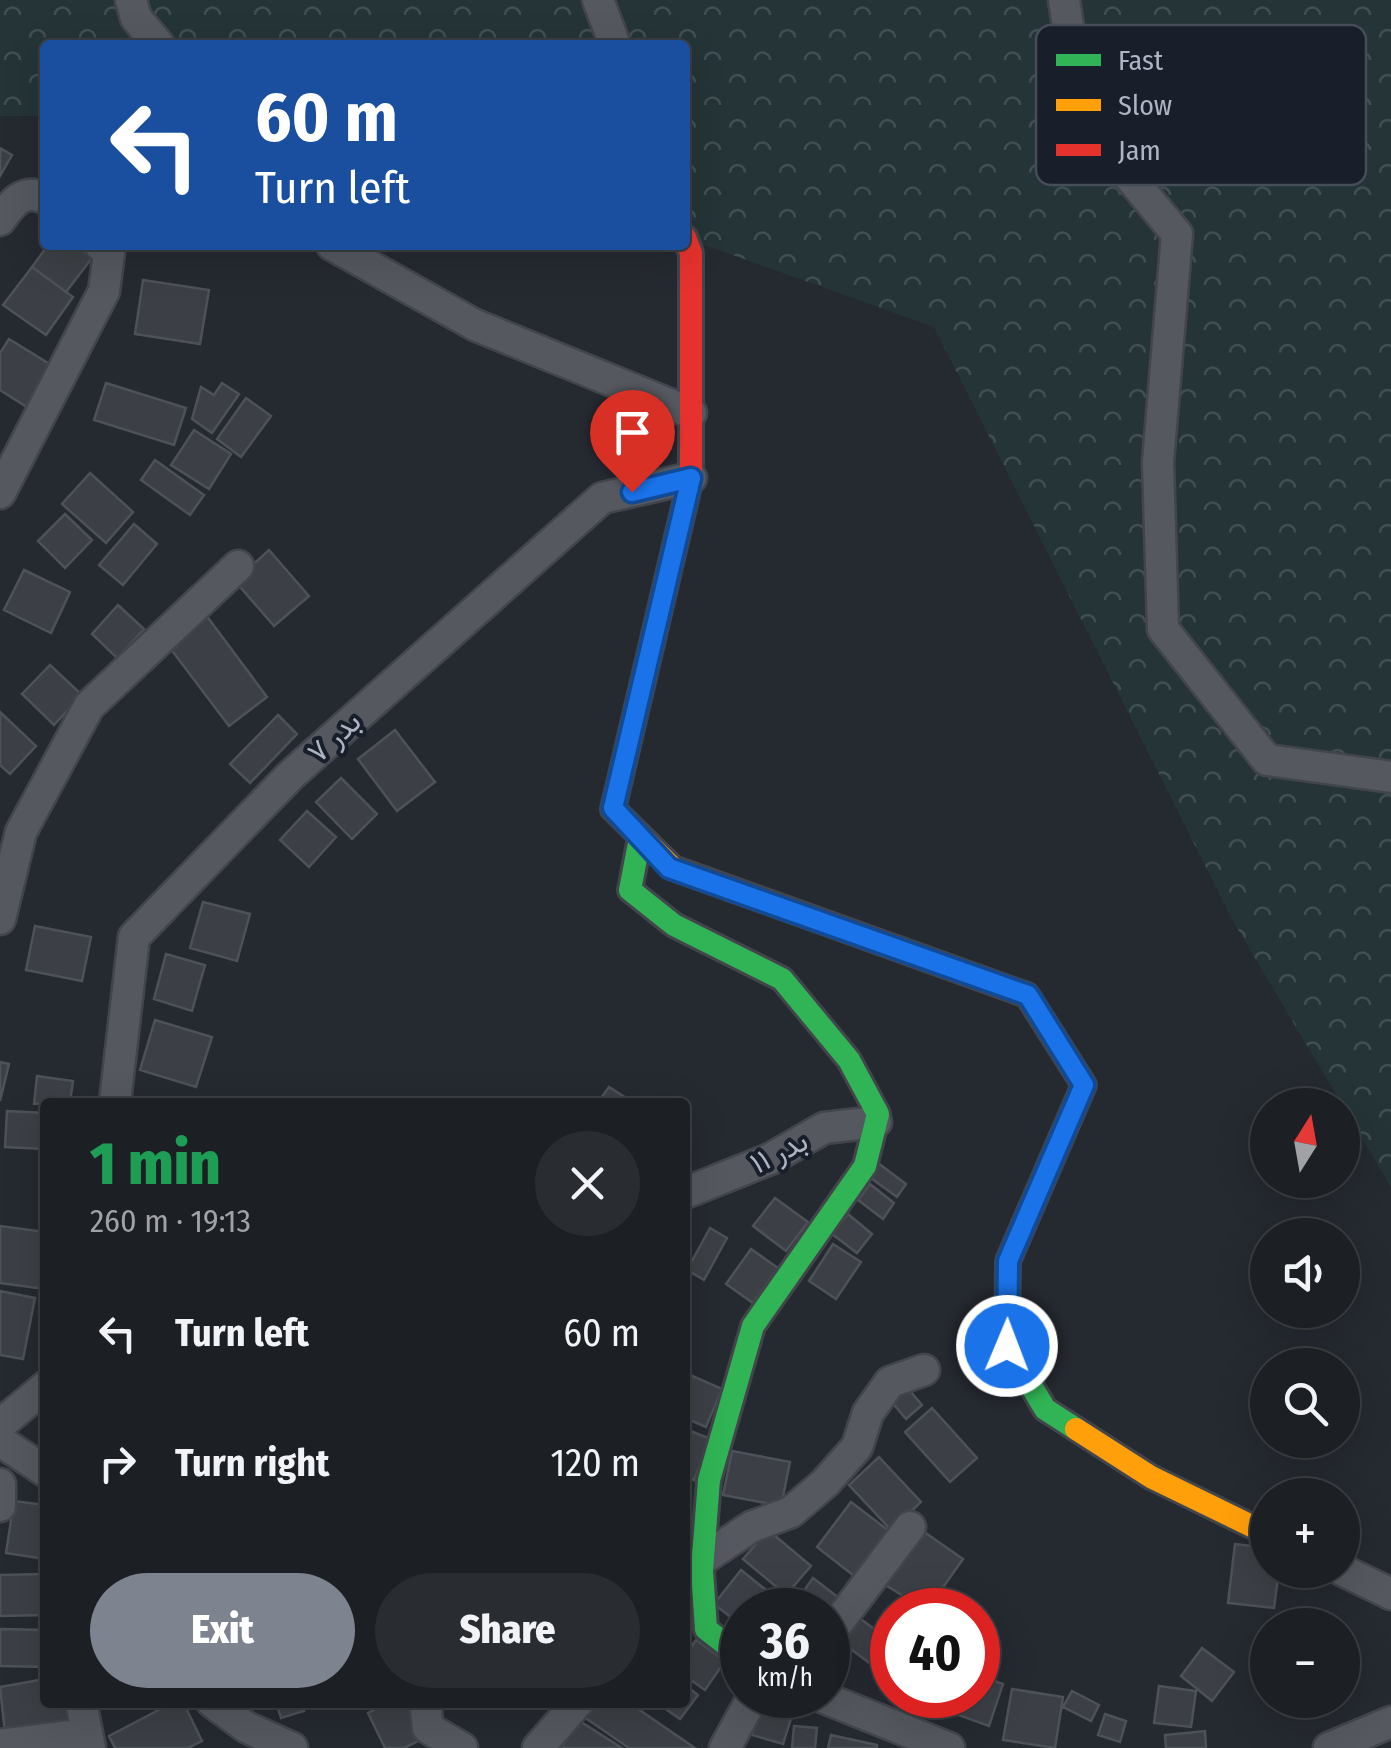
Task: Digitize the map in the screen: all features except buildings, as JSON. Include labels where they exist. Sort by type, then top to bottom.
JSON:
[{"type":"street","points":[[131,0],[136,18],[155,40]]},
{"type":"street","points":[[598,0],[613,40]]},
{"type":"street","points":[[1064,0],[1068,25]]},
{"type":"street","points":[[1136,185],[1177,234],[1158,462],[1163,629],[1267,760],[1391,777]]},
{"type":"street","points":[[0,220],[16,199],[40,196]]},
{"type":"street","points":[[0,494],[104,291],[108,253],[105,250]]},
{"type":"street","points":[[341,250],[475,325],[690,413]]},
{"type":"street","points":[[690,250],[691,478],[613,808],[669,868],[1028,995],[1084,1085],[1008,1261],[1007,1346],[1045,1409],[1150,1477],[1250,1525]]},
{"type":"street","name":"بدر ۷","points":[[115,1098],[134,937],[291,775],[602,498],[691,478]]},
{"type":"street","points":[[0,919],[21,832],[89,706],[238,566]]},
{"type":"street","points":[[640,838],[630,890],[674,925],[782,979],[848,1060],[878,1114],[865,1166],[753,1326],[709,1480],[696,1633],[720,1646]]},
{"type":"street","name":"بدر ۱۱","points":[[690,1191],[770,1159],[824,1128],[876,1122]]},
{"type":"street","points":[[703,1558],[751,1527],[790,1512],[825,1483],[857,1448],[868,1413],[890,1382],[924,1370]]},
{"type":"street","points":[[0,1425],[40,1392]]},
{"type":"street","points":[[0,1442],[40,1468]]},
{"type":"street","points":[[0,1484],[0,1506]]},
{"type":"street","points":[[850,1607],[910,1527]]},
{"type":"street","points":[[1360,1579],[1391,1594]]},
{"type":"street","points":[[0,1745],[87,1741],[82,1708]]},
{"type":"street","points":[[220,1708],[246,1726],[292,1748]]},
{"type":"street","points":[[426,1708],[428,1728],[447,1745]]},
{"type":"street","points":[[538,1748],[573,1708]]},
{"type":"street","points":[[850,1708],[949,1748]]},
{"type":"street","points":[[725,1748],[741,1718]]},
{"type":"street","points":[[1329,1748],[1391,1722]]},
{"type":"green space","points":[[0,0],[1391,0],[1391,1187],[1360,1135],[1360,1088],[1332,1088],[1233,921],[934,327],[690,240],[690,40],[40,40],[40,116],[0,116]]},
{"type":"traffic: fast","points":[[640,838],[630,890],[674,925],[782,979],[849,1060],[878,1114],[865,1166],[753,1326],[709,1480],[702,1570],[706,1629],[720,1640]]},
{"type":"traffic: fast","points":[[673,868],[1027,995],[1084,1085],[1008,1261],[1007,1345],[1045,1409],[1076,1429]]},
{"type":"traffic: slow","points":[[673,868],[613,809],[677,537]]},
{"type":"traffic: slow","points":[[1076,1429],[1151,1477],[1250,1525]]},
{"type":"traffic: jam","points":[[677,537],[691,478],[690,250]]},
{"type":"route","points":[[632,492],[691,478],[613,808],[669,868],[1028,995],[1084,1085],[1008,1261],[1007,1346]]}]
